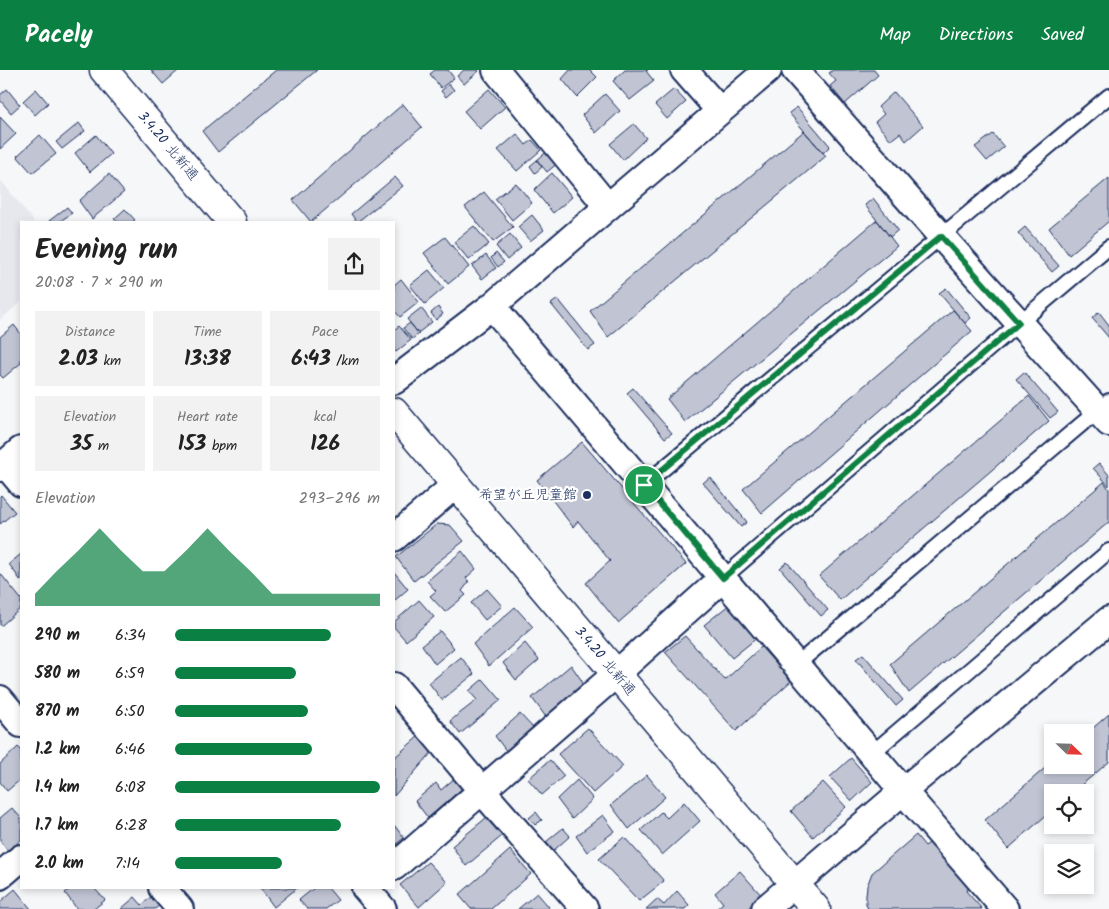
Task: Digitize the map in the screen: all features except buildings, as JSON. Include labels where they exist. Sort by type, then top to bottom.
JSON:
[{"type":"street","name":"3.4.20 北新通","points":[[104,70],[231,221]]},
{"type":"street","points":[[496,70],[608,207]]},
{"type":"street","points":[[684,70],[720,111]]},
{"type":"street","points":[[395,380],[492,306],[768,70]]},
{"type":"street","points":[[795,70],[1019,323],[1105,412]]},
{"type":"street","points":[[492,306],[796,666],[1005,909]]},
{"type":"street","name":"3.4.20 北新通","points":[[395,413],[816,909]]},
{"type":"street","points":[[395,537],[455,486]]},
{"type":"street","points":[[395,866],[616,674],[723,578]]},
{"type":"street","points":[[764,909],[1109,620]]},
{"type":"street","points":[[395,687],[585,909]]},
{"type":"street","points":[[0,699],[20,723]]},
{"type":"street","points":[[0,876],[20,859]]},
{"type":"street","points":[[163,889],[180,909]]},
{"type":"lane","points":[[644,485],[1109,96]]},
{"type":"lane","points":[[723,578],[1109,247]]},
{"type":"lane","points":[[796,666],[1105,412]]},
{"type":"lane","points":[[871,754],[1109,550]]},
{"type":"shaded area","points":[[0,179],[33,221],[20,221],[20,303],[0,320]]},
{"type":"place","name":"希望が丘児童館","points":[[587,495]]},
{"type":"route","points":[[941,236],[1019,323],[723,578],[644,485],[941,236]]}]
